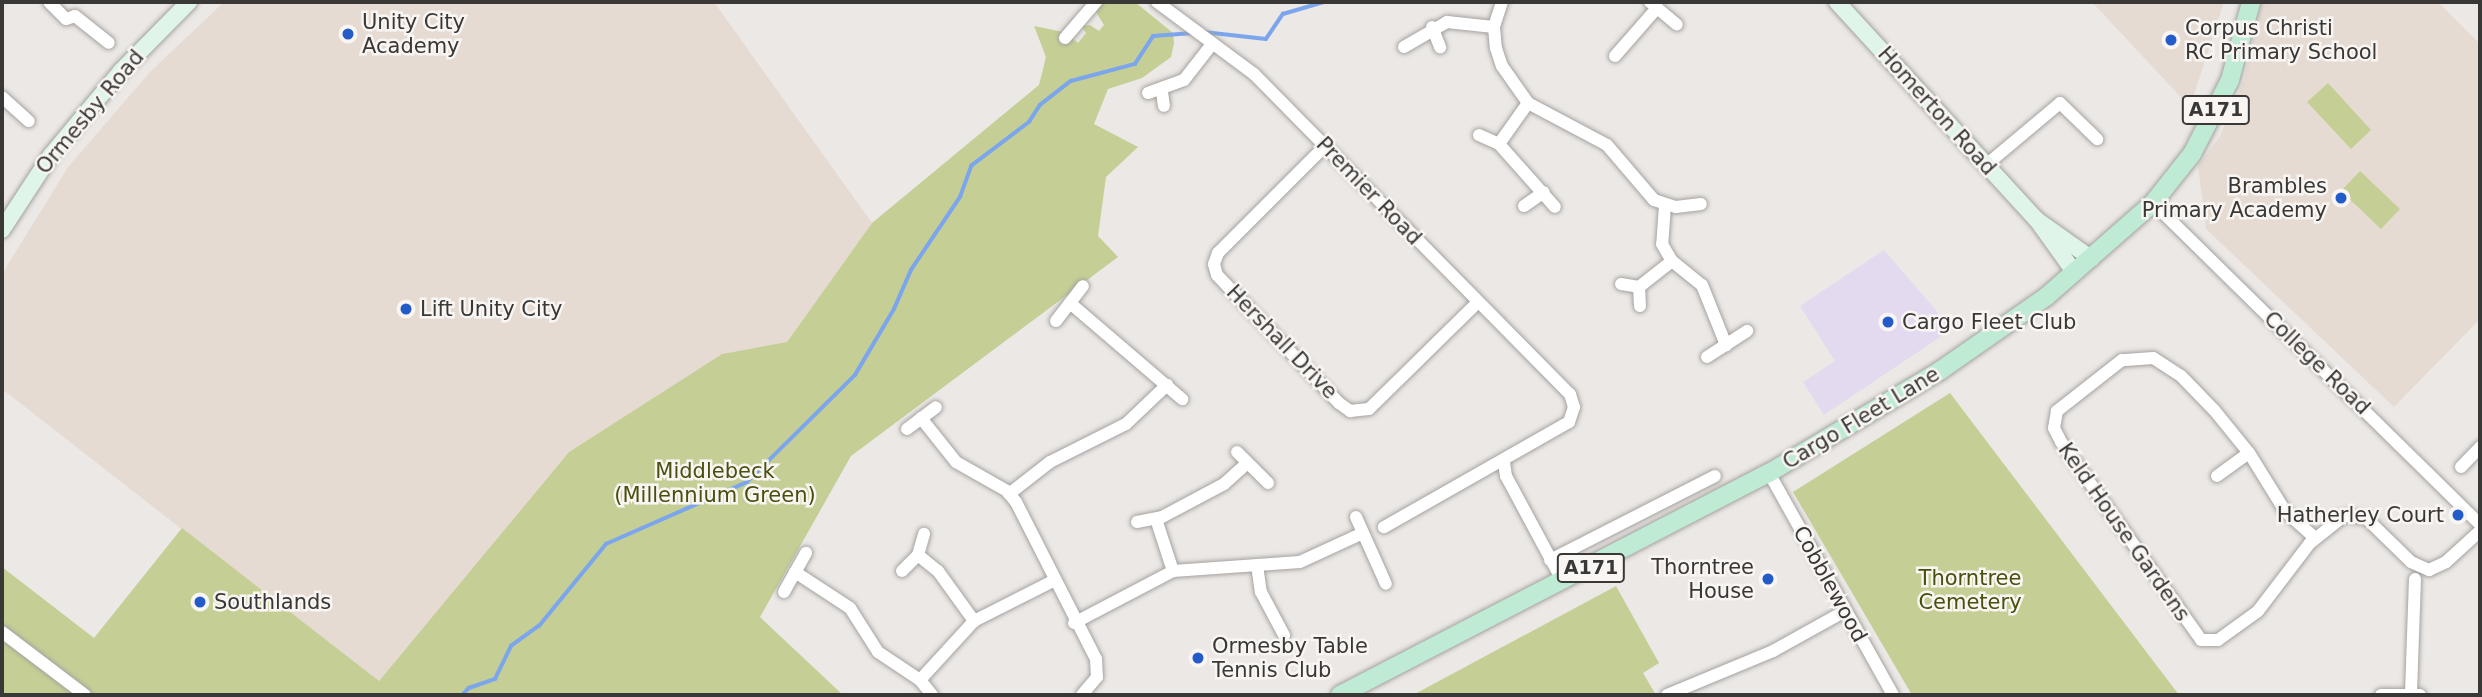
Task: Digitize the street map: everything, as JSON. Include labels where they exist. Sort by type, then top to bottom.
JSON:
[{"type":"main road","name":"Cargo Fleet Lane","points":[[1340,695],[1410,655],[1563,582],[1769,473],[1952,363],[2075,273],[2153,203],[2207,129],[2230,80],[2251,2]]},
{"type":"street","points":[[49,2],[66,19],[75,16],[109,43]]},
{"type":"street","name":"Ormesby Road","points":[[2,230],[51,155],[121,71],[189,2]]},
{"type":"street","points":[[1066,38],[1096,2]]},
{"type":"street","name":"Premier Road","points":[[1157,2],[1181,23],[1254,74],[1477,303],[1570,394],[1574,407],[1569,422],[1504,462]]},
{"type":"street","points":[[1502,2],[1493,27],[1502,66],[1528,103],[1607,145],[1644,191],[1665,205],[1701,204]]},
{"type":"street","name":"Homerton Road","points":[[1837,2],[2037,220],[2075,273]]},
{"type":"street","points":[[1615,56],[1654,5],[1677,25]]},
{"type":"street","points":[[1404,47],[1432,27],[1460,22],[1493,27]]},
{"type":"street","points":[[1432,27],[1440,47]]},
{"type":"street","points":[[1148,93],[1162,92],[1184,80],[1209,41]]},
{"type":"street","points":[[1162,92],[1164,106]]},
{"type":"street","points":[[2,97],[29,121]]},
{"type":"street","points":[[1499,144],[1528,103]]},
{"type":"street","points":[[1986,166],[2060,103],[2097,139]]},
{"type":"street","points":[[1479,135],[1499,144],[1555,207]]},
{"type":"street","name":"Hershall Drive","points":[[1325,146],[1217,253],[1214,264],[1217,275],[1339,403],[1350,411],[1369,409],[1477,303]]},
{"type":"street","points":[[1524,206],[1544,192]]},
{"type":"street","name":"College Road","points":[[2153,203],[2480,524]]},
{"type":"street","points":[[1665,205],[1662,244],[1672,261],[1702,285],[1726,345]]},
{"type":"street","name":"Homerton Road","points":[[2037,220],[2092,258]]},
{"type":"street","points":[[1621,284],[1639,287],[1672,261]]},
{"type":"street","points":[[1056,321],[1083,286]]},
{"type":"street","points":[[1639,287],[1640,306]]},
{"type":"street","points":[[1070,303],[1182,399]]},
{"type":"street","points":[[1707,357],[1747,331]]},
{"type":"street","name":"Keld House Gardens","points":[[2315,538],[2285,511],[2249,453],[2181,376],[2142,355],[2122,360],[2063,402],[2054,420],[2061,442],[2201,640],[2218,640],[2258,611],[2315,538],[2344,516],[2361,515],[2411,562],[2429,570],[2446,562],[2480,531]]},
{"type":"street","points":[[1009,494],[1050,462],[1126,424],[1167,385]]},
{"type":"street","points":[[907,429],[936,407]]},
{"type":"street","points":[[921,418],[956,462],[1009,494],[1098,667],[1087,694]]},
{"type":"street","points":[[2460,467],[2480,447]]},
{"type":"street","points":[[1237,452],[1268,483]]},
{"type":"street","points":[[2217,477],[2249,453]]},
{"type":"street","points":[[1384,527],[1483,468],[1504,462],[1506,476],[1563,582]]},
{"type":"street","points":[[1137,522],[1156,519],[1224,484],[1247,463]]},
{"type":"street","name":"Cobblewood","points":[[1769,473],[1893,695]]},
{"type":"street","points":[[1550,560],[1715,476]]},
{"type":"street","points":[[1356,517],[1386,584]]},
{"type":"street","points":[[1156,519],[1173,571]]},
{"type":"street","points":[[1074,623],[1173,571],[1308,559],[1363,533]]},
{"type":"street","points":[[902,571],[918,555],[924,534]]},
{"type":"street","points":[[784,592],[806,553]]},
{"type":"street","points":[[918,555],[938,571],[974,621]]},
{"type":"street","points":[[1257,565],[1261,592],[1284,635]]},
{"type":"street","points":[[795,572],[850,608],[878,652],[920,680],[932,695]]},
{"type":"street","points":[[2381,695],[2415,694],[2416,579]]},
{"type":"street","points":[[920,680],[974,621],[1055,580]]},
{"type":"street","points":[[1667,695],[1773,651],[1845,611]]},
{"type":"street","points":[[2,632],[85,695]]},
{"type":"shaded area","name":"Lift Unity City","points":[[224,2],[714,2],[872,223],[787,342],[722,354],[569,452],[378,682],[2,389],[2,276],[7,266],[68,167],[151,71]]},
{"type":"shaded area","name":"Corpus Christi RC Primary School","points":[[2092,2],[2224,2],[2190,107]]},
{"type":"shaded area","name":"Brambles Primary Academy","points":[[2262,2],[2438,2],[2480,44],[2480,319],[2394,407],[2206,229],[2198,166],[2220,136],[2244,80]]},
{"type":"shaded area","points":[[1884,250],[1952,329],[1824,415],[1803,382],[1835,361],[1800,306]]},
{"type":"green space","name":"Middlebeck (Millennium Green)","points":[[1102,2],[1135,2],[1173,33],[1174,43],[1171,57],[1142,78],[1108,89],[1094,124],[1138,147],[1106,177],[1098,236],[1118,257],[851,456],[760,617],[843,695],[2,695],[2,567],[94,638],[182,528],[379,681],[569,452],[722,354],[787,342],[872,223],[1039,85],[1046,57],[1034,26],[1063,32],[1058,38],[1065,43],[1071,37],[1078,43],[1086,33],[1081,26],[1090,25],[1099,31],[1104,25],[1096,12]]},
{"type":"green space","points":[[2328,83],[2371,130],[2351,149],[2307,102]]},
{"type":"green space","points":[[2360,171],[2400,209],[2381,229],[2341,191]]},
{"type":"green space","name":"Thorntree Cemetery","points":[[1950,393],[2179,695],[1912,695],[1793,492]]},
{"type":"green space","points":[[1616,586],[1659,663],[1643,673],[1656,695],[1413,695]]},
{"type":"waterway","points":[[1204,32],[1266,39],[1283,14],[1324,2]]},
{"type":"waterway","points":[[462,695],[469,688],[495,679],[511,646],[539,626],[606,544],[747,482],[855,375],[894,309],[911,270],[960,197],[971,166],[1029,122],[1040,105],[1071,81],[1135,64],[1153,36],[1193,33]]},
{"type":"place","name":"Unity City Academy","points":[[348,34]]},
{"type":"place","name":"Corpus Christi RC Primary School","points":[[2171,40]]},
{"type":"place","name":"Brambles Primary Academy","points":[[2341,198]]},
{"type":"place","name":"Lift Unity City","points":[[406,309]]},
{"type":"place","name":"Cargo Fleet Club","points":[[1888,322]]},
{"type":"place","name":"Hatherley Court","points":[[2458,515]]},
{"type":"place","name":"Thorntree House","points":[[1768,579]]},
{"type":"place","name":"Southlands","points":[[200,602]]},
{"type":"place","name":"Ormesby Table Tennis Club","points":[[1198,658]]}]
